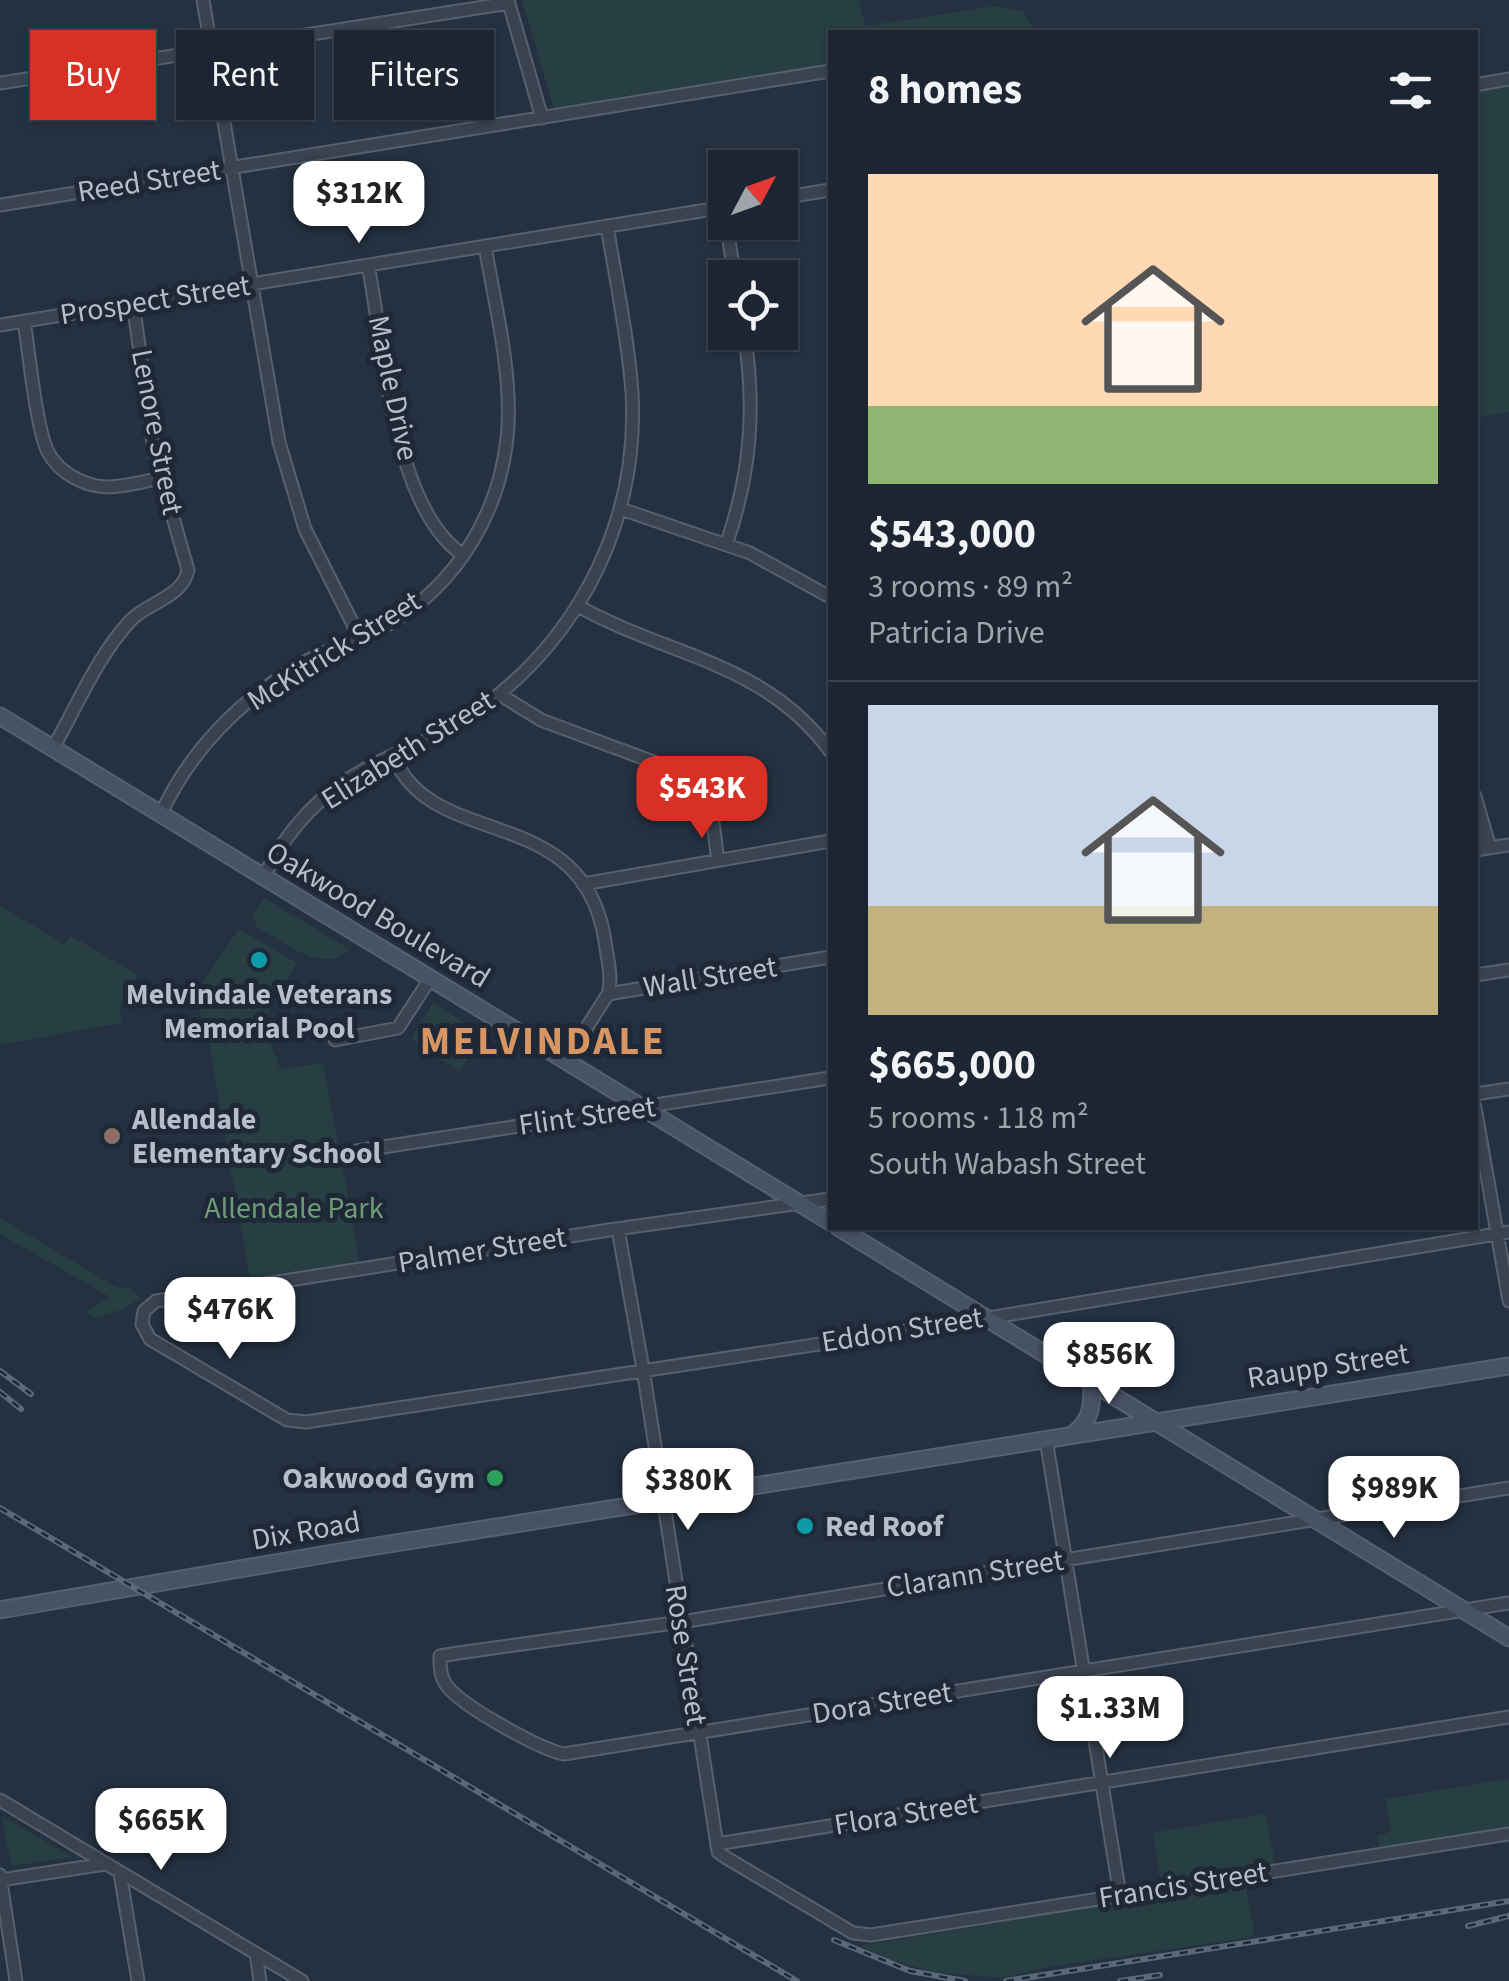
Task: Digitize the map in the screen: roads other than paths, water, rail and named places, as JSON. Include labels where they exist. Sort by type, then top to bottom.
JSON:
[{"type":"main road","name":"Oakwood Boulevard","points":[[0,716],[828,1221]]},
{"type":"main road","points":[[843,1230],[1509,1638]]},
{"type":"main road","name":"Raupp Street","points":[[1155,1421],[1509,1366]]},
{"type":"main road","points":[[1071,1436],[1086,1425],[1092,1413],[1092,1382]]},
{"type":"main road","name":"Dix Road","points":[[0,1610],[1155,1421]]},
{"type":"street","points":[[203,0],[208,30]]},
{"type":"street","points":[[314,34],[508,1],[542,118]]},
{"type":"street","points":[[0,83],[176,56]]},
{"type":"street","name":"Reed Street","points":[[0,205],[828,71]]},
{"type":"street","points":[[1478,85],[1509,80]]},
{"type":"street","points":[[223,120],[278,442],[292,492],[321,566],[360,638]]},
{"type":"street","points":[[798,195],[828,190]]},
{"type":"street","name":"Prospect Street","points":[[0,325],[708,210]]},
{"type":"street","name":"Elizabeth Street","points":[[263,878],[285,839],[316,805],[350,778],[450,728],[500,694],[544,652],[578,606],[602,560],[620,508],[631,440],[632,395],[607,226]]},
{"type":"street","name":"McKitrick Street","points":[[161,814],[194,756],[244,705],[297,666],[392,622],[420,602],[463,555],[494,498],[508,428],[506,376],[486,246]]},
{"type":"street","name":"Maple Drive","points":[[368,266],[392,410],[403,452],[435,525],[463,555]]},
{"type":"street","name":"Lenore Street","points":[[53,748],[122,630],[147,606],[178,590],[186,579],[187,562],[160,478],[134,303]]},
{"type":"street","points":[[24,321],[46,449],[56,463],[76,478],[100,486],[160,478]]},
{"type":"street","points":[[726,545],[742,491],[752,435],[746,350]]},
{"type":"street","points":[[620,508],[770,562],[828,596]]},
{"type":"street","points":[[578,606],[621,628],[743,676],[785,704],[828,749]]},
{"type":"street","points":[[500,694],[541,720],[691,776],[708,798],[718,860]]},
{"type":"street","points":[[393,755],[405,780],[424,798],[542,845],[584,884],[603,930],[611,980],[608,994]]},
{"type":"street","points":[[1478,821],[1481,849],[1509,845]]},
{"type":"street","points":[[584,884],[828,841]]},
{"type":"street","name":"Wall Street","points":[[566,1060],[608,994],[828,957]]},
{"type":"street","points":[[1478,975],[1509,970]]},
{"type":"street","points":[[334,1040],[398,1028],[430,978]]},
{"type":"street","name":"Flint Street","points":[[344,1153],[828,1078]]},
{"type":"street","points":[[1478,1094],[1509,1089]]},
{"type":"street","points":[[1478,1120],[1503,1233],[1509,1301]]},
{"type":"street","name":"Palmer Street","points":[[294,1423],[150,1338],[142,1318],[147,1307],[156,1302],[828,1199]]},
{"type":"street","name":"Rose Street","points":[[618,1229],[718,1844]]},
{"type":"street","name":"Eddon Street","points":[[294,1423],[1503,1233]]},
{"type":"street","points":[[1046,1439],[1120,1895]]},
{"type":"street","name":"Clarann Street","points":[[552,1752],[466,1703],[448,1688],[440,1656],[681,1622],[1509,1488]]},
{"type":"street","name":"Dora Street","points":[[552,1752],[564,1754],[1509,1603]]},
{"type":"street","name":"Flora Street","points":[[718,1844],[1509,1717]]},
{"type":"street","points":[[0,1800],[302,1981]]},
{"type":"street","name":"Francis Street","points":[[718,1844],[718,1852],[725,1858],[858,1934],[871,1935],[1509,1834]]},
{"type":"street","points":[[16,1981],[0,1878],[104,1864]]},
{"type":"street","points":[[120,1873],[138,1981]]},
{"type":"street","points":[[256,1954],[260,1981]]},
{"type":"railway","points":[[0,1371],[31,1394]]},
{"type":"railway","points":[[0,1392],[21,1409]]},
{"type":"railway","points":[[0,1508],[797,1981]]},
{"type":"railway","points":[[1006,1981],[1509,1901]]},
{"type":"railway","points":[[1468,1926],[1509,1916]]},
{"type":"railway","points":[[834,1940],[910,1971],[965,1981]]},
{"type":"railway","points":[[1120,1981],[1160,1975]]},
{"type":"place","name":"Melvindale Veterans Memorial Pool","points":[[259,960]]},
{"type":"place","name":"Allendale Elementary School","points":[[112,1136]]},
{"type":"place","name":"Oakwood Gym","points":[[495,1478]]},
{"type":"place","name":"Red Roof","points":[[805,1526]]},
{"type":"district","name":"MELVINDALE","points":[[543,1041]]},
{"type":"park label","name":"Allendale Park","points":[[294,1208]]}]
